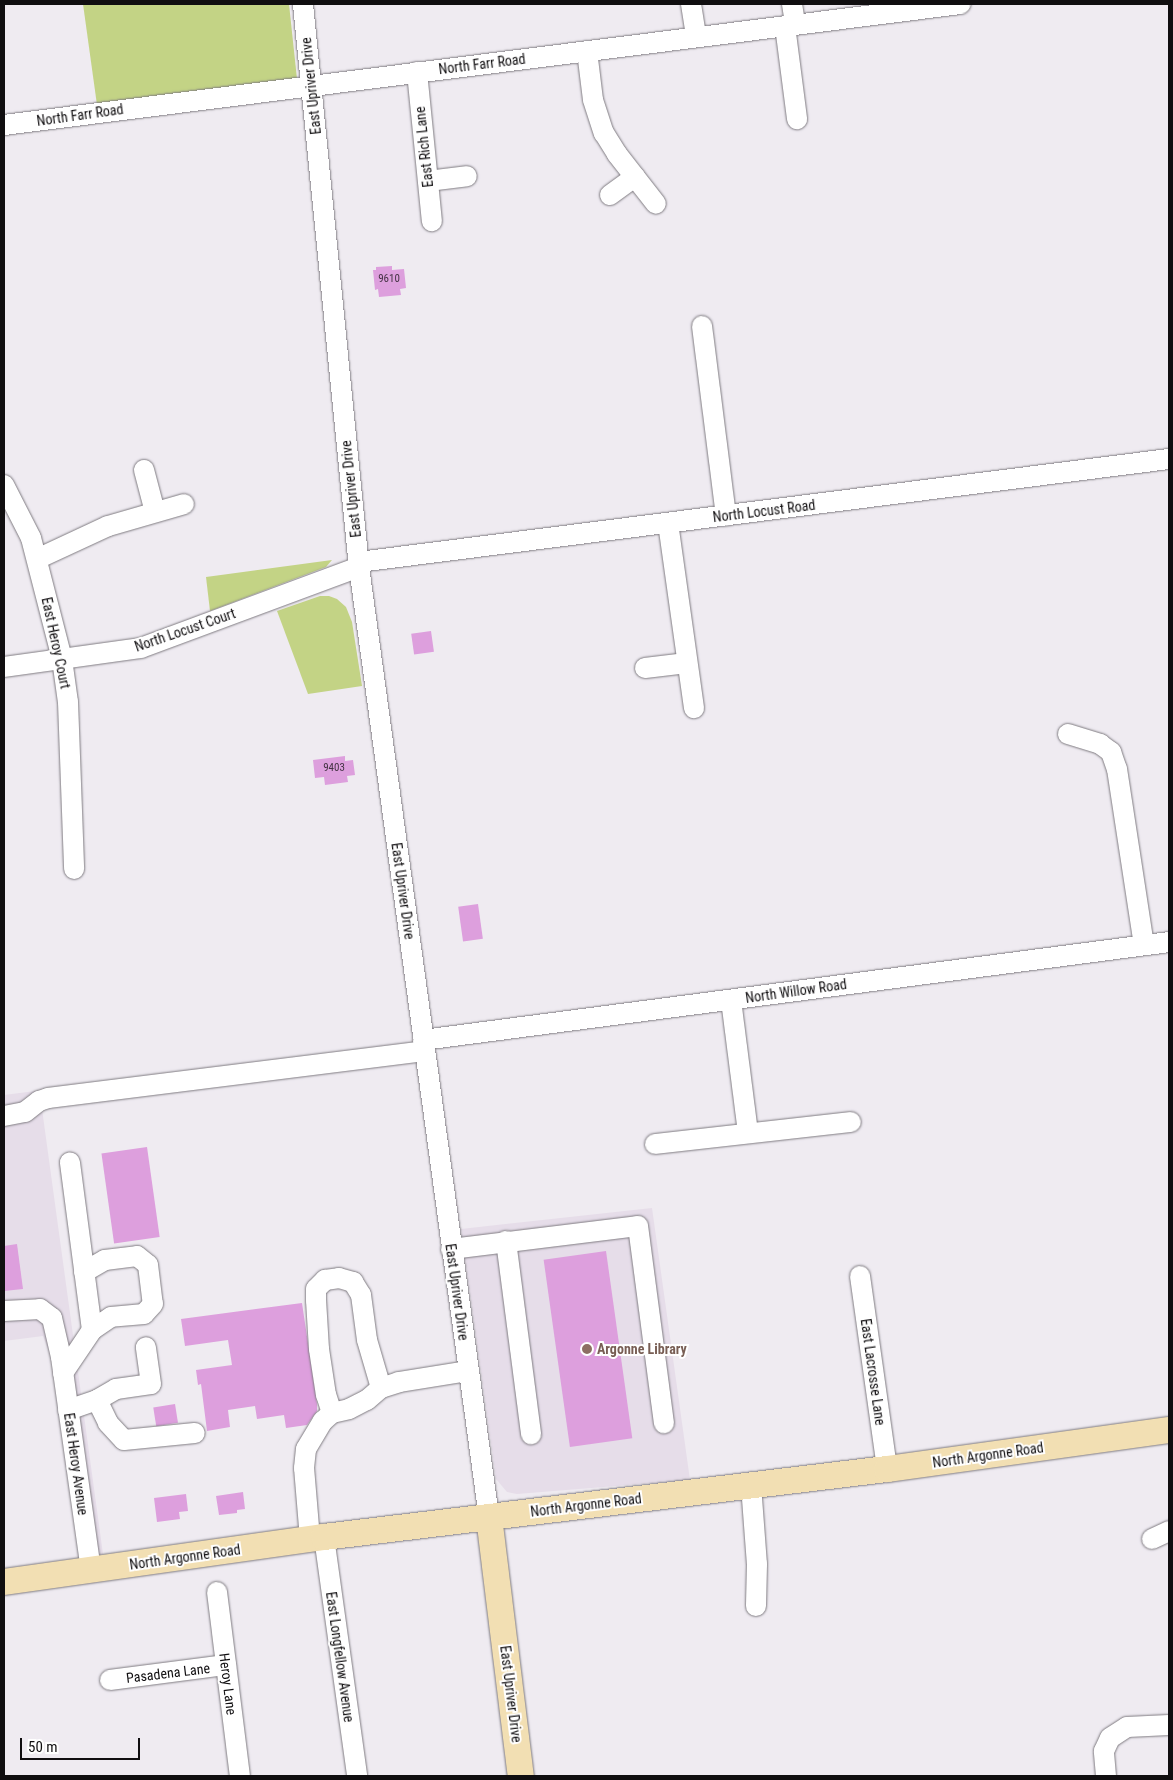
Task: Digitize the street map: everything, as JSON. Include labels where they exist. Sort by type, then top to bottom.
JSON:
[{"type":"main road","name":"North Argonne Road","points":[[4,1582],[317,1538],[1169,1435]]},
{"type":"main road","name":"East Upriver Drive","points":[[489,1517],[521,1776]]},
{"type":"street","name":"East Upriver Drive","points":[[302,4],[359,564],[489,1517]]},
{"type":"street","points":[[691,4],[696,37]]},
{"type":"street","points":[[792,4],[790,25],[797,119]]},
{"type":"street","name":"North Farr Road","points":[[4,125],[310,84],[587,52],[960,4]]},
{"type":"street","points":[[587,52],[593,100],[604,133],[656,204]]},
{"type":"street","name":"East Rich Lane","points":[[417,72],[432,221]]},
{"type":"street","points":[[428,180],[467,176]]},
{"type":"street","points":[[610,195],[635,177]]},
{"type":"street","points":[[702,326],[726,515]]},
{"type":"street","name":"North Locust Road","points":[[359,564],[1169,459]]},
{"type":"street","points":[[144,470],[155,512]]},
{"type":"street","name":"East Heroy Court","points":[[4,485],[31,538],[62,659],[68,702],[74,869]]},
{"type":"street","points":[[37,559],[108,526],[184,504]]},
{"type":"street","points":[[668,523],[694,708]]},
{"type":"street","name":"North Locust Court","points":[[4,667],[141,648],[359,564]]},
{"type":"street","points":[[645,668],[688,663]]},
{"type":"street","points":[[1068,734],[1100,744],[1111,752],[1117,769],[1144,945]]},
{"type":"street","name":"North Willow Road","points":[[4,1116],[25,1112],[39,1101],[48,1098],[424,1046],[731,1000],[1169,942]]},
{"type":"street","points":[[731,1000],[748,1133]]},
{"type":"street","points":[[655,1144],[851,1122]]},
{"type":"street","points":[[70,1162],[92,1330]]},
{"type":"street","points":[[451,1249],[638,1226],[664,1424]]},
{"type":"street","points":[[506,1241],[531,1434]]},
{"type":"street","points":[[62,1365],[92,1330],[111,1317],[144,1314],[153,1304],[148,1265],[137,1256],[104,1260],[84,1272]]},
{"type":"street","name":"East Lacrosse Lane","points":[[860,1276],[886,1468]]},
{"type":"street","points":[[381,1388],[367,1340],[361,1295],[353,1282],[339,1278],[325,1280],[316,1290],[316,1300],[319,1349],[326,1394],[332,1413],[349,1409],[367,1400],[381,1388],[399,1382],[468,1371]]},
{"type":"street","name":"East Heroy Avenue","points":[[4,1311],[40,1309],[52,1318],[62,1365],[91,1571]]},
{"type":"street","points":[[68,1410],[97,1400],[116,1389],[151,1384],[146,1347]]},
{"type":"street","points":[[97,1400],[108,1423],[124,1440],[195,1433]]},
{"type":"street","name":"East Longfellow Avenue","points":[[332,1413],[323,1422],[306,1450],[304,1468],[357,1776]]},
{"type":"street","points":[[751,1485],[757,1564],[756,1606]]},
{"type":"street","name":"Heroy Lane","points":[[217,1592],[240,1776]]},
{"type":"street","name":"Pasadena Lane","points":[[110,1680],[226,1665]]},
{"type":"street","points":[[1106,1776],[1104,1751],[1110,1738],[1127,1727],[1169,1725]]},
{"type":"shaded area","points":[[409,1043],[411,1060],[42,1109],[103,1554],[79,1556],[53,1362],[43,1336],[4,1341],[4,1095]]},
{"type":"shaded area","points":[[652,1208],[690,1480],[517,1494],[507,1492],[496,1479],[461,1229]]},
{"type":"green space","points":[[83,4],[289,4],[297,79],[97,105]]},
{"type":"green space","points":[[332,560],[326,567],[210,611],[206,577]]},
{"type":"green space","points":[[320,596],[329,596],[337,599],[346,607],[352,622],[362,686],[308,694],[277,611]]},
{"type":"building","points":[[392,266],[392,270],[404,269],[406,288],[400,289],[401,295],[379,297],[378,289],[375,290],[373,270],[376,270],[376,267]]},
{"type":"building","points":[[431,631],[434,652],[414,655],[411,634]]},
{"type":"building","points":[[345,756],[345,761],[353,760],[355,775],[347,776],[348,782],[325,785],[324,777],[315,778],[313,760]]},
{"type":"building","points":[[478,904],[483,939],[463,941],[458,907]]},
{"type":"building","points":[[147,1147],[160,1237],[114,1244],[101,1153]]},
{"type":"building","points":[[17,1244],[23,1289],[4,1291],[4,1246]]},
{"type":"building","name":"Argonne Library","points":[[606,1251],[632,1438],[570,1447],[544,1260]]},
{"type":"building","points":[[302,1303],[317,1404],[317,1411],[307,1425],[286,1428],[284,1415],[257,1419],[255,1406],[228,1410],[230,1427],[207,1431],[201,1384],[198,1385],[196,1370],[232,1365],[228,1340],[185,1346],[181,1319]]},
{"type":"building","points":[[175,1404],[178,1423],[156,1426],[153,1407]]},
{"type":"building","points":[[243,1492],[245,1509],[237,1510],[237,1513],[219,1515],[216,1496]]},
{"type":"building","points":[[186,1494],[188,1511],[179,1512],[180,1519],[157,1522],[154,1498]]},
{"type":"place","name":"Argonne Library","points":[[587,1349]]}]
